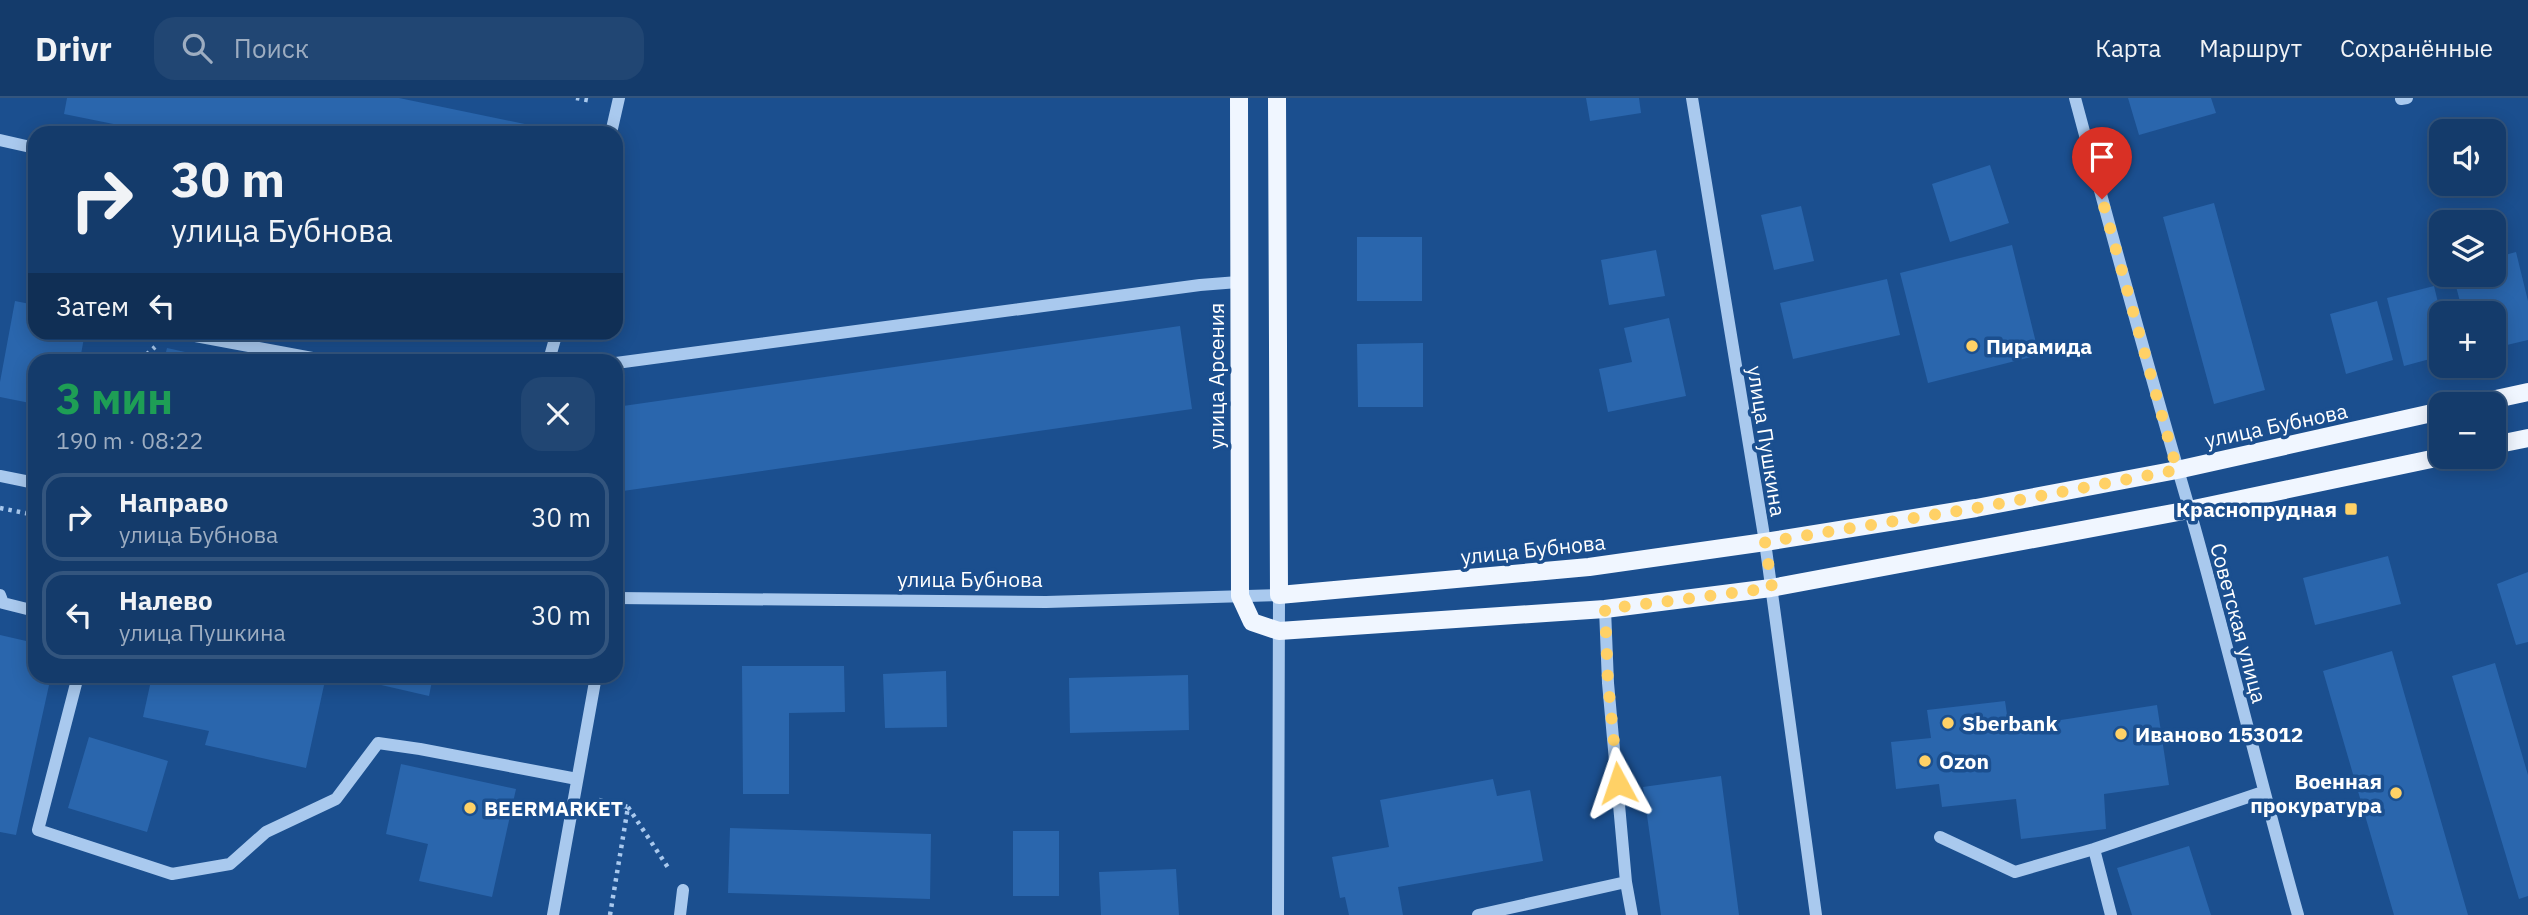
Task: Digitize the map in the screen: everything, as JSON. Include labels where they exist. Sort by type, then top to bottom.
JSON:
[{"type":"main road","name":"улица Арсения","points":[[1240,98],[1240,596]]},
{"type":"main road","points":[[1277,98],[1279,595]]},
{"type":"main road","points":[[2506,397],[2528,392]]},
{"type":"main road","name":"улица Бубнова","points":[[1279,595],[1589,567],[1765,542],[1976,508],[2177,470],[2429,414]]},
{"type":"main road","points":[[2506,443],[2528,438]]},
{"type":"main road","points":[[1240,596],[1252,622],[1279,631],[1605,609],[1772,588],[2189,510],[2429,460]]},
{"type":"street","points":[[613,126],[619,98]]},
{"type":"street","name":"улица Пушкина","points":[[1692,98],[1772,588],[1816,915]]},
{"type":"street","name":"Советская улица","points":[[2075,98],[2298,915]]},
{"type":"street","points":[[0,140],[28,146]]},
{"type":"street","points":[[623,362],[1186,286],[1238,282]]},
{"type":"street","points":[[217,340],[291,354]]},
{"type":"street","points":[[0,476],[28,482]]},
{"type":"street","points":[[0,595],[3,603],[28,609]]},
{"type":"street","points":[[1278,915],[1279,595]]},
{"type":"street","name":"улица Бубнова","points":[[623,598],[1046,602],[1279,595]]},
{"type":"street","points":[[1605,609],[1608,683],[1626,882],[1632,915]]},
{"type":"street","points":[[76,683],[38,830],[172,874],[230,864],[266,832],[335,799],[378,743],[577,779]]},
{"type":"street","points":[[553,915],[595,683]]},
{"type":"street","points":[[1940,837],[2014,872],[2094,849],[2263,792]]},
{"type":"street","points":[[2094,849],[2111,915]]},
{"type":"street","points":[[1478,915],[1626,882]]},
{"type":"street","points":[[680,915],[684,890]]},
{"type":"path","points":[[0,508],[28,514]]},
{"type":"path","points":[[575,794],[628,807],[684,890]]},
{"type":"path","points":[[610,915],[628,807]]},
{"type":"building","points":[[67,98],[399,98],[534,126],[123,126],[64,114]]},
{"type":"building","points":[[1586,98],[1639,98],[1641,113],[1590,121]]},
{"type":"building","points":[[2128,98],[2211,98],[2216,113],[2139,135]]},
{"type":"building","points":[[1990,165],[2009,223],[1950,242],[1932,184]]},
{"type":"building","points":[[2214,203],[2265,390],[2214,404],[2163,217]]},
{"type":"building","points":[[1801,206],[1814,261],[1774,270],[1761,215]]},
{"type":"building","points":[[1357,237],[1422,237],[1422,301],[1357,301]]},
{"type":"building","points":[[2012,245],[2039,355],[1928,383],[1900,273]]},
{"type":"building","points":[[1656,250],[1665,296],[1609,305],[1601,260]]},
{"type":"building","points":[[2516,252],[2528,301],[2528,340],[2506,345],[2506,301],[2460,301],[2456,287],[2506,287],[2506,255]]},
{"type":"building","points":[[1887,279],[1900,335],[1793,359],[1780,303]]},
{"type":"building","points":[[2434,287],[2438,301],[2429,301],[2429,359],[2404,366],[2387,298]]},
{"type":"building","points":[[15,301],[28,304],[28,340],[84,340],[81,354],[28,354],[28,403],[0,397],[0,382]]},
{"type":"building","points":[[2377,301],[2393,360],[2346,374],[2330,314]]},
{"type":"building","points":[[1669,318],[1686,396],[1608,412],[1599,369],[1632,362],[1624,328]]},
{"type":"building","points":[[1180,326],[1192,409],[623,491],[623,406]]},
{"type":"building","points":[[1423,343],[1423,407],[1358,407],[1357,344]]},
{"type":"building","points":[[167,348],[194,354],[166,354]]},
{"type":"building","points":[[2388,556],[2401,604],[2315,625],[2303,578]]},
{"type":"building","points":[[2528,572],[2528,642],[2516,645],[2497,584]]},
{"type":"building","points":[[0,635],[28,641],[28,683],[49,683],[16,835],[0,832]]},
{"type":"building","name":"Военная прокуратура","points":[[2392,651],[2468,915],[2394,915],[2323,671]]},
{"type":"building","points":[[2495,663],[2528,775],[2528,896],[2519,899],[2452,676]]},
{"type":"building","points":[[742,666],[844,666],[845,712],[789,713],[789,794],[743,794]]},
{"type":"building","points":[[946,671],[947,727],[885,728],[883,674]]},
{"type":"building","points":[[1188,675],[1189,730],[1070,733],[1069,678]]},
{"type":"building","points":[[150,683],[324,683],[306,768],[205,745],[209,731],[143,717]]},
{"type":"building","points":[[372,683],[432,683],[429,696]]},
{"type":"building","points":[[2005,701],[2009,728],[2157,705],[2169,785],[2104,794],[2106,829],[2021,839],[2016,799],[1942,807],[1939,784],[1896,789],[1891,742],[1931,738],[1927,710]]},
{"type":"building","points":[[89,737],[168,761],[147,832],[68,808]]},
{"type":"building","points":[[401,764],[516,789],[492,897],[419,881],[428,844],[386,834]]},
{"type":"building","points":[[1721,776],[1739,915],[1661,915],[1643,787]]},
{"type":"building","points":[[1493,779],[1497,796],[1530,790],[1543,861],[1398,887],[1403,915],[1349,915],[1345,897],[1340,898],[1332,857],[1389,847],[1380,800]]},
{"type":"building","points":[[730,828],[931,834],[930,899],[728,893]]},
{"type":"building","points":[[1013,831],[1059,831],[1059,896],[1013,896]]},
{"type":"building","points":[[2189,846],[2211,915],[2132,915],[2117,868]]},
{"type":"building","points":[[1176,869],[1179,915],[1101,915],[1099,872]]},
{"type":"place","name":"Пирамида","points":[[1972,346]]},
{"type":"place","name":"Краснопрудная","points":[[2351,509]]},
{"type":"place","name":"Sberbank","points":[[1948,723]]},
{"type":"place","name":"Иваново 153012","points":[[2121,734]]},
{"type":"place","name":"Ozon","points":[[1925,761]]},
{"type":"place","name":"Военная прокуратура","points":[[2396,793]]},
{"type":"place","name":"BEERMARKET","points":[[470,808]]},
{"type":"route","points":[[1618,783],[1608,683],[1605,609],[1772,588],[1765,542],[1976,508],[2177,470],[2102,199]]}]
